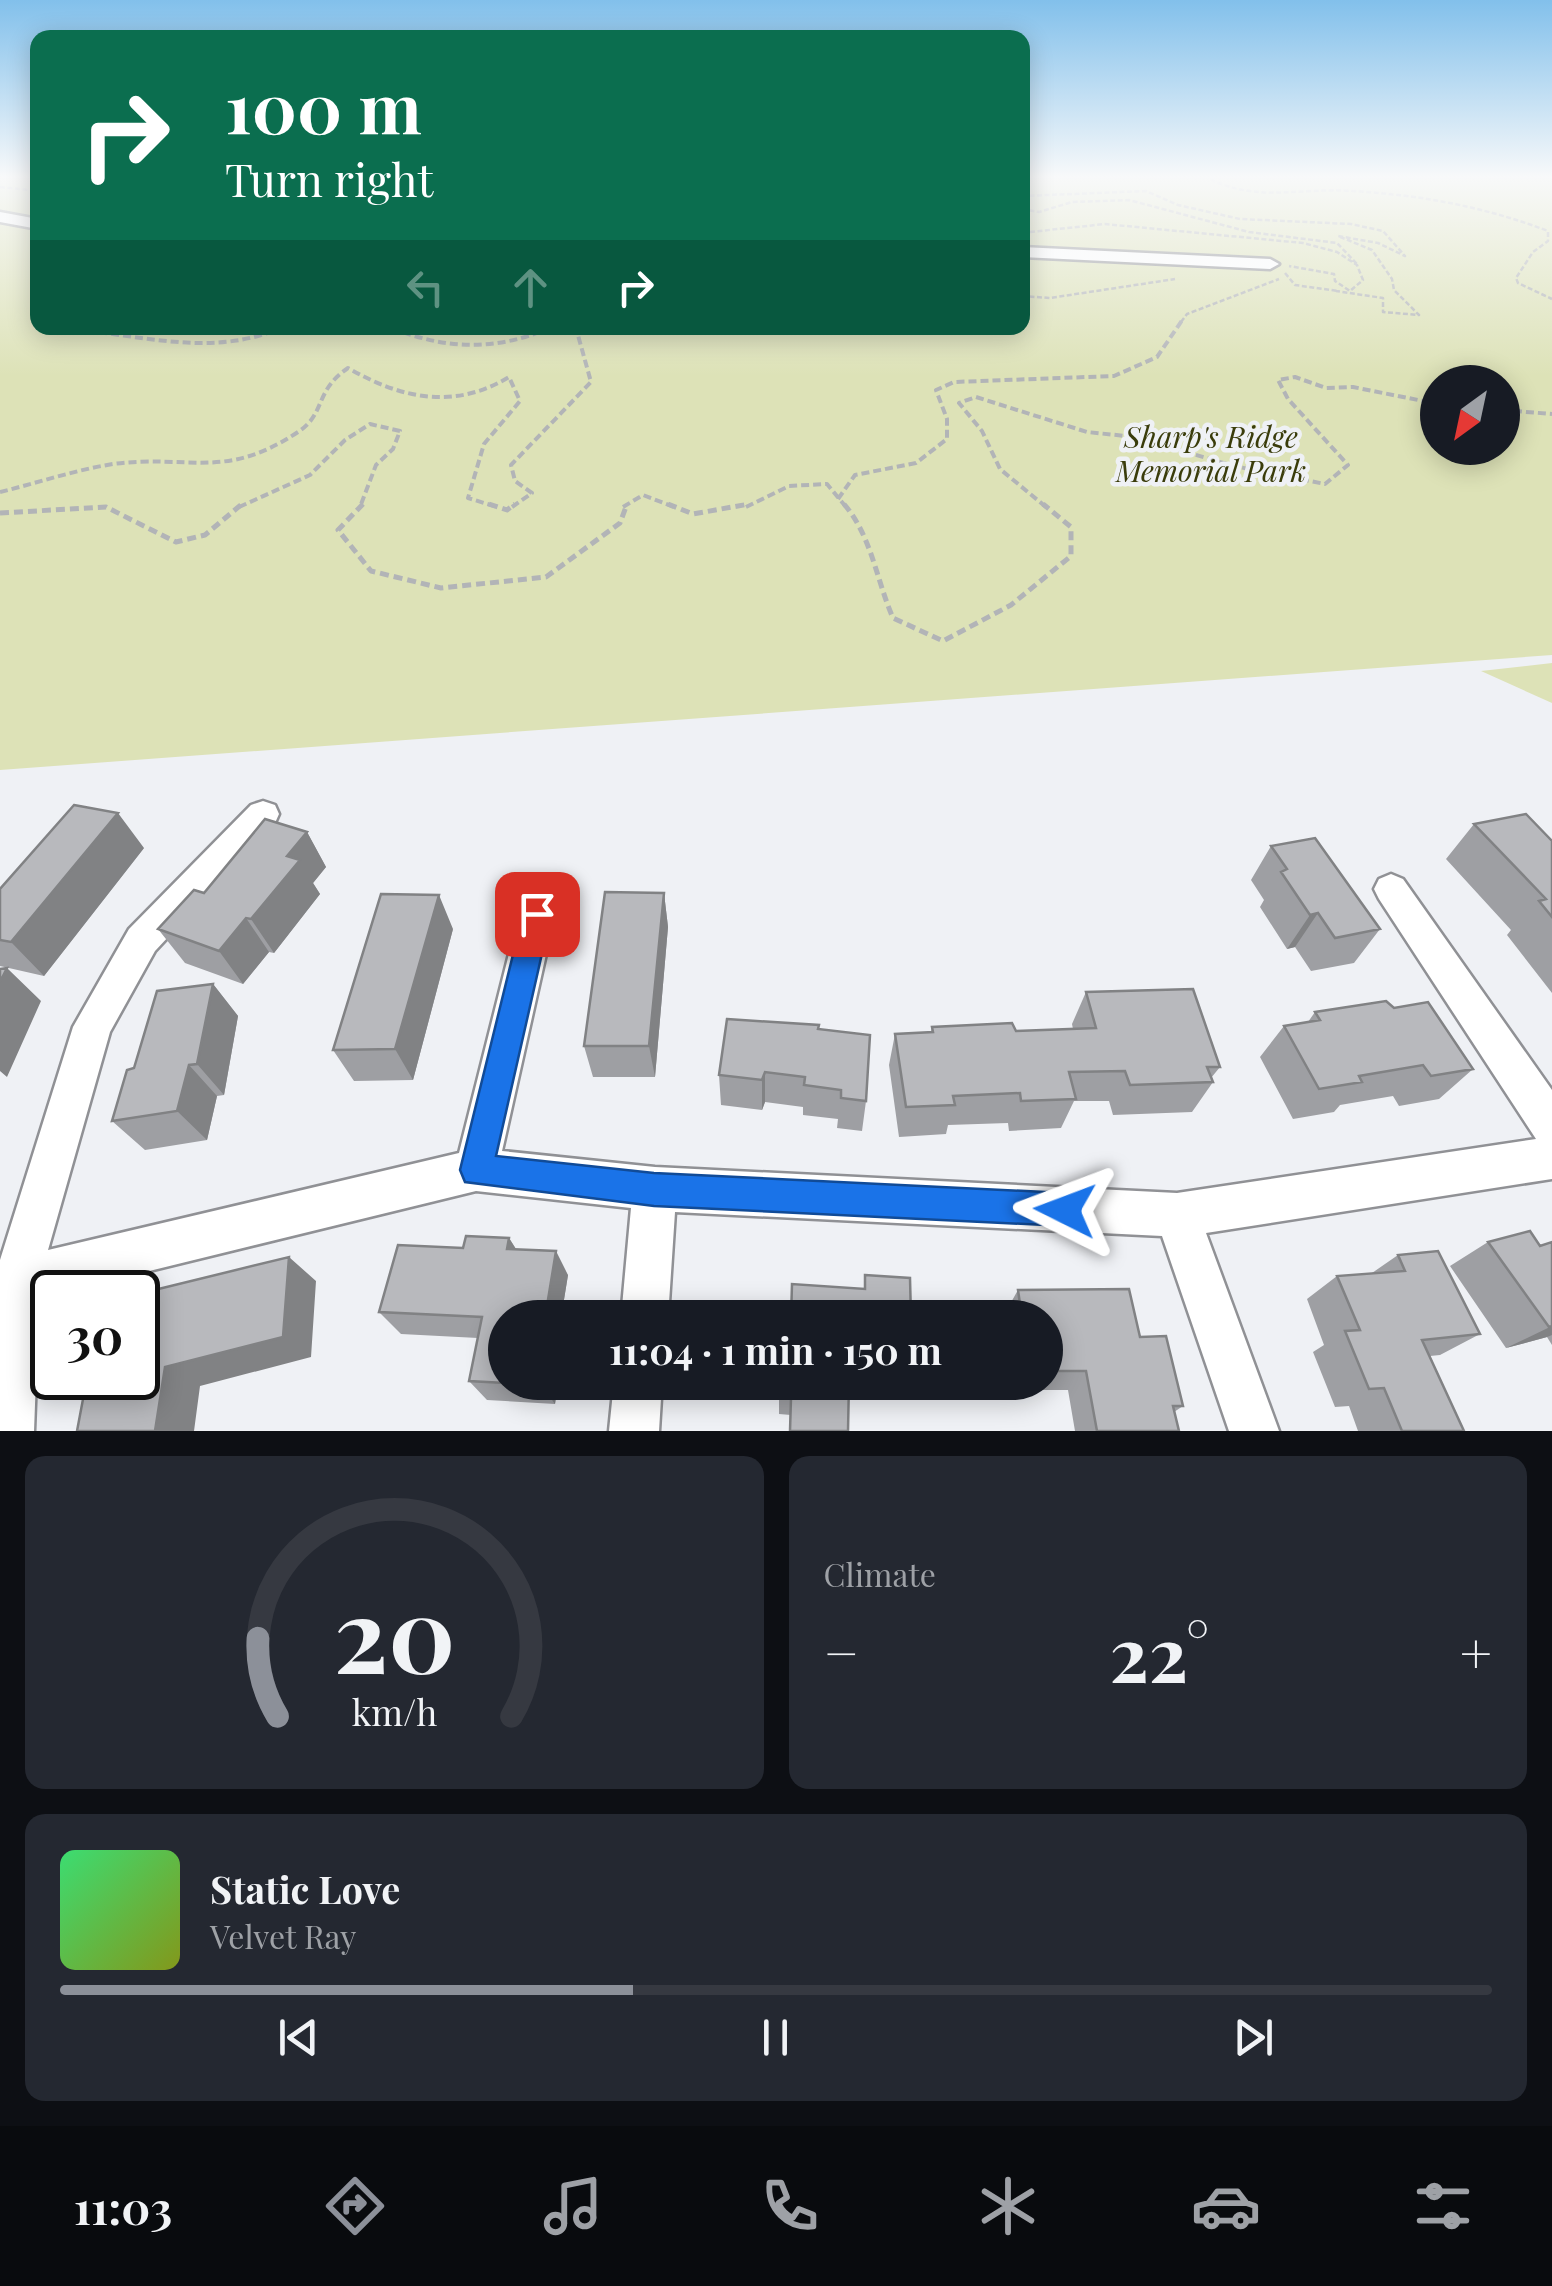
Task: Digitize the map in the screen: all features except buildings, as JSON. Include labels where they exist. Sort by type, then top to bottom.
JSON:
[{"type":"street","points":[[1030,252],[1270,264]]},
{"type":"street","points":[[9,1431],[8,1282],[92,1027],[142,940],[263,814]]},
{"type":"street","points":[[1391,889],[1552,1126]]},
{"type":"street","points":[[476,1170],[537,914]]},
{"type":"street","points":[[8,1282],[476,1170],[654,1190],[1177,1215],[1552,1158]]},
{"type":"street","points":[[645,1300],[654,1190]]},
{"type":"street","points":[[1177,1215],[1254,1431]]},
{"type":"street","points":[[634,1431],[637,1400]]},
{"type":"path","points":[[1335,243],[1356,258],[1356,264]]},
{"type":"path","points":[[1270,264],[1296,285],[1383,298],[1384,312],[1394,316],[1419,315],[1394,290],[1392,279],[1372,250],[1354,243]]},
{"type":"path","points":[[1377,243],[1405,256],[1393,243]]},
{"type":"path","points":[[1546,243],[1533,252],[1516,278],[1518,283],[1552,299]]},
{"type":"path","points":[[838,499],[855,475],[916,463],[947,439],[947,420],[936,390],[954,382],[1060,382],[1114,376],[1139,368],[1157,357],[1187,314],[1278,283],[1270,264]]},
{"type":"path","points":[[1030,297],[1050,298],[1185,278]]},
{"type":"path","points":[[1336,291],[1350,291]]},
{"type":"path","points":[[130,335],[222,343],[261,335]]},
{"type":"path","points":[[413,335],[448,347],[475,349],[514,344],[534,335]]},
{"type":"path","points":[[0,492],[114,464],[219,465],[255,457],[302,430],[315,416],[327,382],[348,368],[383,388],[436,398],[479,395],[509,377],[520,400],[486,433],[472,470],[468,498],[507,510],[532,493],[515,482],[511,465],[590,382],[578,335]]},
{"type":"path","points":[[0,513],[106,507],[176,542],[205,535],[242,504],[310,475],[345,440],[370,424],[400,431],[394,449],[376,464],[363,504],[338,530],[371,571],[441,588],[546,577],[620,523],[623,508],[643,496],[693,514],[743,509],[761,496],[789,486],[827,484],[864,528],[893,618],[942,641],[988,622],[1043,584],[1071,556],[1072,528],[1000,469],[982,431],[959,403],[976,397],[1087,432],[1134,437],[1234,466],[1325,484],[1348,465],[1288,399],[1278,380],[1295,377],[1326,388],[1353,388],[1420,401]]},
{"type":"path","points":[[1520,411],[1552,414]]},
{"type":"green space","name":"Sharp's Ridge Memorial Park","points":[[0,243],[30,243],[30,335],[1030,335],[1030,243],[1552,243],[1552,655],[0,770]]},
{"type":"green space","points":[[1552,663],[1552,703],[1481,671]]},
{"type":"route","points":[[537,914],[476,1170],[654,1190],[1065,1210]]}]
